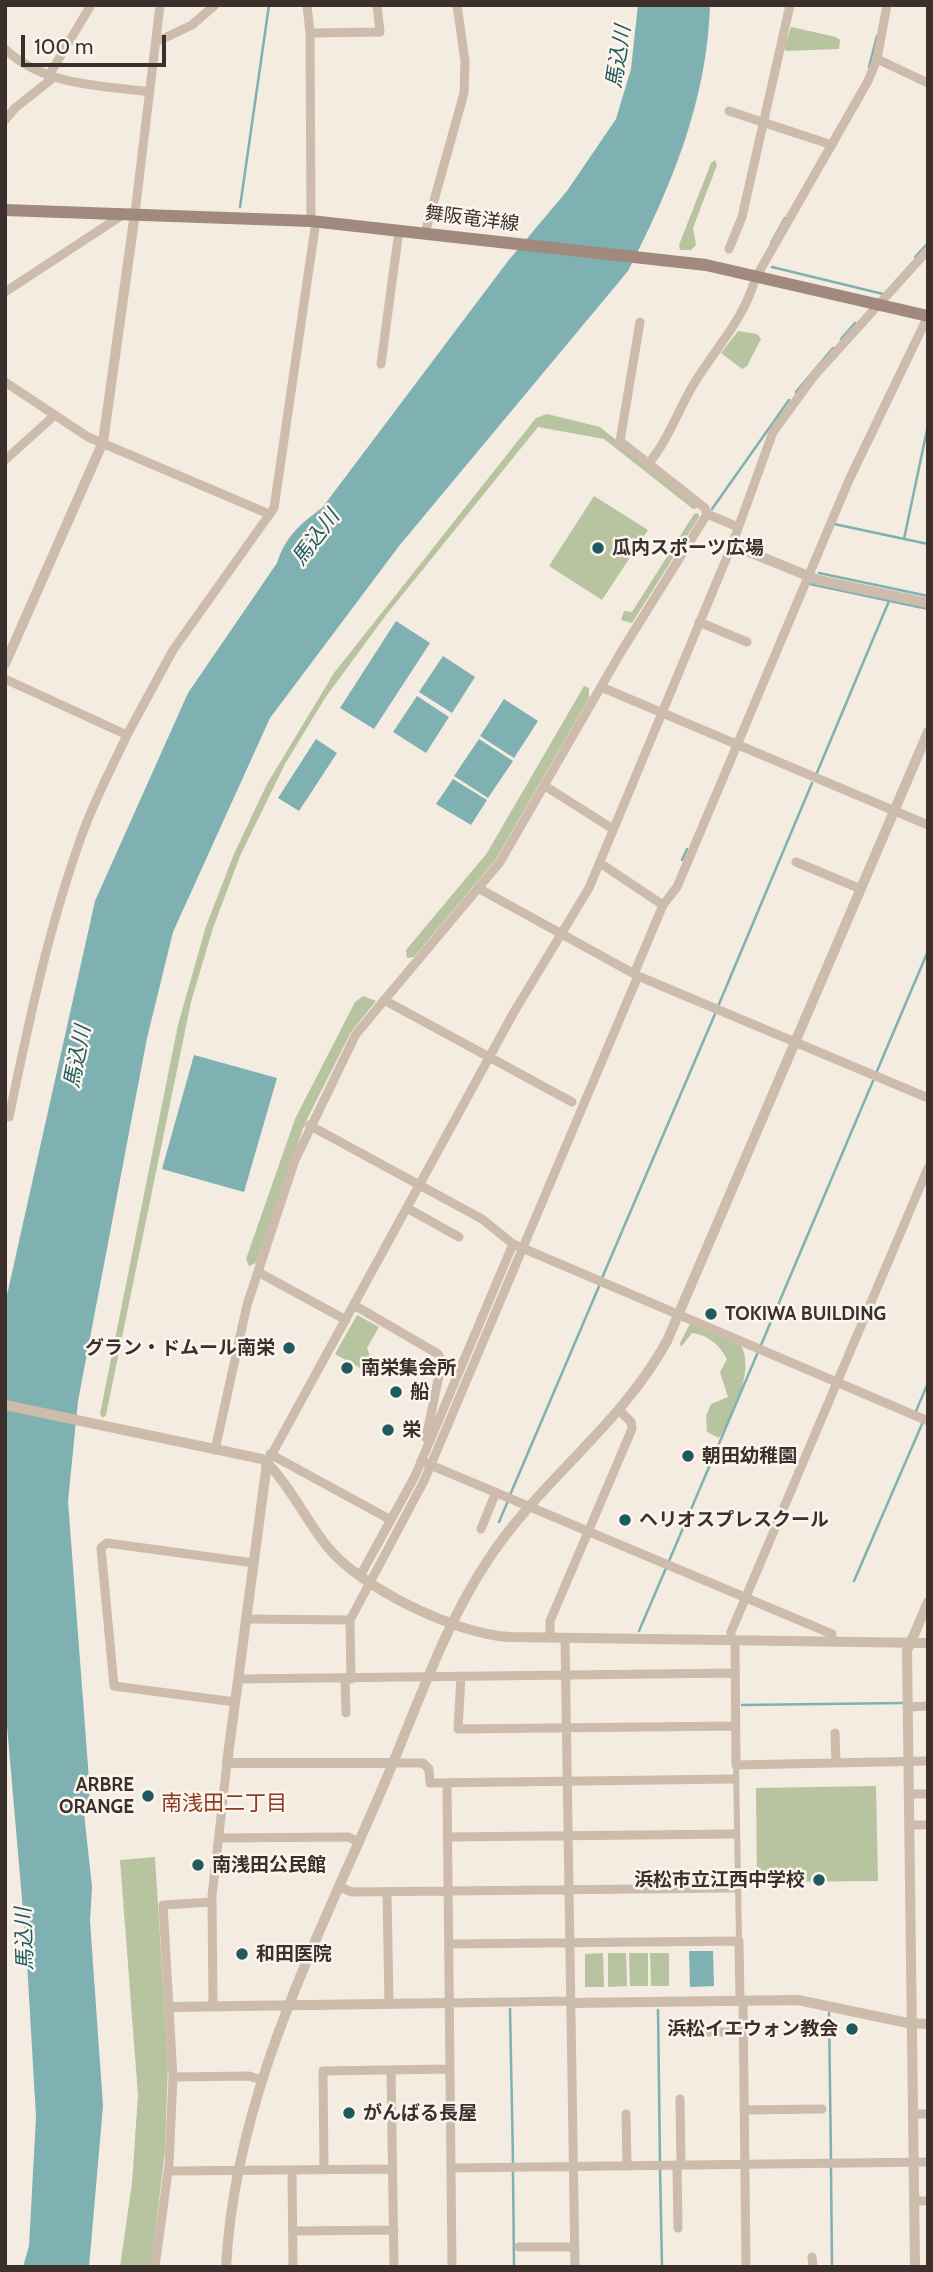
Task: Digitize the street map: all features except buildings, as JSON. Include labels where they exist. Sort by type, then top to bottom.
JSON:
[{"type":"main road","name":"舞阪竜洋線","points":[[5,211],[314,221],[666,260],[758,275],[928,316]]},
{"type":"street","points":[[5,120],[15,108],[51,78],[91,5]]},
{"type":"street","points":[[5,664],[103,442],[130,213],[150,92],[160,5]]},
{"type":"street","points":[[156,42],[192,25],[215,5]]},
{"type":"street","points":[[5,1116],[9,1117],[41,968],[61,895],[84,830],[127,735],[173,650],[274,508],[314,221],[310,33],[306,5]]},
{"type":"street","points":[[310,33],[380,32],[377,5]]},
{"type":"street","points":[[425,233],[464,93],[465,61],[457,5]]},
{"type":"street","points":[[729,249],[742,217],[790,5]]},
{"type":"street","points":[[649,463],[666,440],[694,383],[745,309],[758,275],[877,59],[887,5]]},
{"type":"street","points":[[5,49],[26,66],[51,78],[150,92]]},
{"type":"street","points":[[877,59],[928,83]]},
{"type":"street","points":[[729,111],[763,120],[832,145]]},
{"type":"street","points":[[5,292],[130,213]]},
{"type":"street","points":[[381,365],[399,230]]},
{"type":"street","points":[[213,2006],[212,1902],[227,1763],[268,1459],[600,863],[732,545],[773,432],[814,376],[928,250]]},
{"type":"street","points":[[365,1579],[431,1465],[663,905],[677,887],[849,480],[928,316]]},
{"type":"street","points":[[640,322],[620,441],[705,508],[707,514],[738,527]]},
{"type":"street","points":[[6,384],[88,437],[269,514]]},
{"type":"street","points":[[5,460],[55,415]]},
{"type":"street","points":[[215,1450],[247,1306],[258,1272],[309,1125],[356,1034],[500,862],[601,687],[707,514]]},
{"type":"street","points":[[732,545],[808,577],[928,603]]},
{"type":"street","points":[[699,622],[747,642]]},
{"type":"street","points":[[5,679],[127,735]]},
{"type":"street","points":[[601,687],[928,825]]},
{"type":"street","points":[[226,2267],[237,2171],[261,2080],[290,2005],[453,1625],[484,1566],[530,1507],[620,1411],[653,1366],[680,1314],[928,732]]},
{"type":"street","points":[[545,786],[613,829]]},
{"type":"street","points":[[796,862],[860,889]]},
{"type":"street","points":[[600,863],[663,905]]},
{"type":"street","points":[[478,888],[636,975],[928,1098]]},
{"type":"street","points":[[384,1000],[572,1102]]},
{"type":"street","points":[[309,1125],[482,1219],[513,1244],[928,1422]]},
{"type":"street","points":[[746,2267],[735,1673],[731,1632],[928,1168]]},
{"type":"street","points":[[407,1208],[459,1237]]},
{"type":"street","points":[[346,1713],[350,1620],[365,1579],[421,1461],[513,1244]]},
{"type":"street","points":[[258,1272],[346,1320]]},
{"type":"street","points":[[354,1305],[438,1354],[442,1361],[426,1439],[430,1440]]},
{"type":"street","points":[[5,1405],[268,1459],[391,1520]]},
{"type":"street","points":[[550,1637],[550,1621],[632,1429],[631,1422],[620,1411]]},
{"type":"street","points":[[268,1459],[327,1547],[365,1579],[453,1625],[487,1635],[928,1643]]},
{"type":"street","points":[[421,1461],[832,1634],[832,1642]]},
{"type":"street","points":[[481,1529],[496,1492]]},
{"type":"street","points":[[235,1702],[114,1686],[101,1549],[107,1543],[254,1563]]},
{"type":"street","points":[[915,2267],[907,1651],[928,1602]]},
{"type":"street","points":[[246,1619],[350,1620]]},
{"type":"street","points":[[565,1638],[575,2267]]},
{"type":"street","points":[[238,1679],[735,1673]]},
{"type":"street","points":[[461,1676],[458,1730],[736,1726]]},
{"type":"street","points":[[908,1707],[928,1706]]},
{"type":"street","points":[[835,1733],[836,1763]]},
{"type":"street","points":[[737,1765],[928,1761]]},
{"type":"street","points":[[227,1763],[422,1763],[429,1769],[430,1783],[735,1779]]},
{"type":"street","points":[[447,1783],[452,2267]]},
{"type":"street","points":[[909,1794],[928,1794]]},
{"type":"street","points":[[910,1825],[928,1825]]},
{"type":"street","points":[[447,1837],[736,1834]]},
{"type":"street","points":[[219,1838],[348,1837],[359,1842]]},
{"type":"street","points":[[340,1888],[352,1892],[737,1888]]},
{"type":"street","points":[[387,1892],[389,2004]]},
{"type":"street","points":[[155,2267],[168,2171],[173,2077],[163,1905],[212,1902]]},
{"type":"street","points":[[449,1944],[739,1941]]},
{"type":"street","points":[[171,2007],[815,2002],[912,2024],[928,2024]]},
{"type":"street","points":[[684,2032],[743,2032]]},
{"type":"street","points":[[324,2170],[323,2071],[449,2069]]},
{"type":"street","points":[[391,2070],[394,2267]]},
{"type":"street","points":[[173,2077],[249,2076],[261,2080]]},
{"type":"street","points":[[678,2228],[680,2099]]},
{"type":"street","points":[[744,2110],[822,2109]]},
{"type":"street","points":[[913,2114],[928,2114]]},
{"type":"street","points":[[626,2115],[627,2166]]},
{"type":"street","points":[[451,2168],[928,2162]]},
{"type":"street","points":[[168,2171],[393,2169]]},
{"type":"street","points":[[292,2171],[293,2267]]},
{"type":"street","points":[[915,2201],[928,2201]]},
{"type":"street","points":[[293,2231],[394,2230]]},
{"type":"street","points":[[519,2248],[575,2247]]},
{"type":"green space","points":[[791,27],[836,37],[840,40],[839,49],[786,51],[784,48]]},
{"type":"green space","points":[[715,160],[717,165],[693,228],[696,245],[691,250],[680,250],[679,245],[711,163]]},
{"type":"green space","points":[[738,331],[757,334],[761,339],[747,366],[742,369],[721,353]]},
{"type":"green space","points":[[547,414],[600,427],[696,504],[697,508],[693,509],[604,439],[538,427],[386,615],[325,698],[285,764],[240,856],[213,928],[191,1002],[106,1415],[103,1418],[100,1414],[178,1025],[206,926],[234,854],[267,784],[334,673],[536,418]]},
{"type":"green space","name":"瓜内スポーツ広場","points":[[594,496],[648,530],[602,600],[549,566]]},
{"type":"green space","points":[[698,513],[699,517],[632,623],[621,620],[624,611],[632,612],[694,514]]},
{"type":"green space","points":[[584,686],[589,688],[589,698],[496,859],[414,957],[407,958],[406,950],[487,853]]},
{"type":"green space","points":[[363,996],[376,1001],[351,1032],[305,1123],[256,1263],[249,1266],[246,1259],[295,1119],[355,1002]]},
{"type":"green space","points":[[357,1315],[379,1327],[367,1348],[370,1356],[362,1369],[335,1354]]},
{"type":"green space","points":[[690,1324],[740,1344],[744,1354],[741,1391],[719,1438],[707,1432],[706,1416],[711,1404],[728,1397],[720,1372],[727,1359],[712,1341],[698,1334],[692,1333],[681,1347],[680,1343]]},
{"type":"green space","points":[[876,1786],[878,1881],[757,1882],[756,1788]]},
{"type":"green space","points":[[155,1857],[168,2064],[165,2151],[151,2267],[120,2267],[132,2183],[138,2095],[120,1860]]},
{"type":"green space","points":[[603,1953],[604,1987],[585,1987],[585,1954]]},
{"type":"green space","points":[[608,1953],[626,1953],[627,1986],[608,1987]]},
{"type":"green space","points":[[629,1953],[648,1953],[648,1986],[630,1986]]},
{"type":"green space","points":[[650,1953],[669,1953],[669,1986],[651,1986]]},
{"type":"water","name":"馬込川","points":[[638,5],[710,5],[702,76],[684,143],[659,208],[628,271],[399,546],[270,718],[173,932],[147,1038],[78,1401],[68,1501],[90,1793],[84,1813],[92,1887],[90,1921],[103,2106],[89,2267],[23,2267],[29,2246],[36,2117],[26,1945],[5,1703],[5,1304],[95,901],[188,693],[277,563],[289,538],[322,508],[508,261],[567,191],[616,119],[631,69]]},
{"type":"water","points":[[396,621],[430,643],[374,729],[340,708]]},
{"type":"water","points":[[443,656],[475,677],[452,713],[419,692]]},
{"type":"water","points":[[417,696],[449,717],[426,753],[393,732]]},
{"type":"water","points":[[504,699],[538,721],[514,758],[480,736]]},
{"type":"water","points":[[316,739],[337,753],[299,811],[278,798]]},
{"type":"water","points":[[479,739],[513,761],[488,798],[454,776]]},
{"type":"water","points":[[453,779],[487,800],[471,825],[436,804]]},
{"type":"water","points":[[194,1055],[277,1078],[244,1192],[162,1169]]},
{"type":"water","points":[[689,1951],[713,1951],[714,1986],[690,1987]]},
{"type":"waterway","points":[[240,207],[269,5]]},
{"type":"waterway","points":[[869,67],[877,36]]},
{"type":"waterway","points":[[771,243],[785,218]]},
{"type":"waterway","points":[[915,257],[928,243]]},
{"type":"waterway","points":[[772,267],[883,294]]},
{"type":"waterway","points":[[841,339],[855,323]]},
{"type":"waterway","points":[[796,392],[833,348]]},
{"type":"waterway","points":[[712,509],[789,400]]},
{"type":"waterway","points":[[904,539],[928,425]]},
{"type":"waterway","points":[[834,524],[928,544]]},
{"type":"waterway","points":[[819,573],[928,596]]},
{"type":"waterway","points":[[810,584],[928,609]]},
{"type":"waterway","points":[[816,775],[889,601]]},
{"type":"waterway","points":[[719,1004],[812,783]]},
{"type":"waterway","points":[[682,860],[687,849]]},
{"type":"waterway","points":[[877,1071],[928,951]]},
{"type":"waterway","points":[[602,1278],[715,1014]]},
{"type":"waterway","points":[[761,1345],[873,1081]]},
{"type":"waterway","points":[[510,1495],[600,1284]]},
{"type":"waterway","points":[[669,1561],[758,1352]]},
{"type":"waterway","points":[[916,1411],[928,1383]]},
{"type":"waterway","points":[[854,1581],[922,1424]]},
{"type":"waterway","points":[[499,1522],[508,1501]]},
{"type":"waterway","points":[[639,1631],[666,1568]]},
{"type":"waterway","points":[[742,1705],[903,1703]]},
{"type":"waterway","points":[[510,2009],[513,2162]]},
{"type":"waterway","points":[[658,2010],[660,2162]]},
{"type":"waterway","points":[[829,2013],[831,2160]]},
{"type":"waterway","points":[[831,2167],[832,2267]]},
{"type":"waterway","points":[[660,2169],[662,2267]]},
{"type":"waterway","points":[[513,2171],[514,2267]]},
{"type":"place","name":"瓜内スポーツ広場","points":[[598,548]]},
{"type":"place","name":"TOKIWA BUILDING","points":[[711,1314]]},
{"type":"place","name":"グラン・ドムール南栄","points":[[289,1348]]},
{"type":"place","name":"南栄集会所","points":[[347,1368]]},
{"type":"place","name":"船","points":[[396,1392]]},
{"type":"place","name":"栄","points":[[388,1430]]},
{"type":"place","name":"朝田幼稚園","points":[[688,1456]]},
{"type":"place","name":"ヘリオスプレスクール","points":[[625,1520]]},
{"type":"place","name":"ARBRE ORANGE","points":[[148,1796]]},
{"type":"place","name":"南浅田公民館","points":[[198,1865]]},
{"type":"place","name":"浜松市立江西中学校","points":[[819,1880]]},
{"type":"place","name":"和田医院","points":[[242,1954]]},
{"type":"place","name":"浜松イエウォン教会","points":[[852,2029]]},
{"type":"place","name":"がんばる長屋","points":[[349,2113]]},
{"type":"district","name":"南浅田二丁目","points":[[224,1804]]}]
